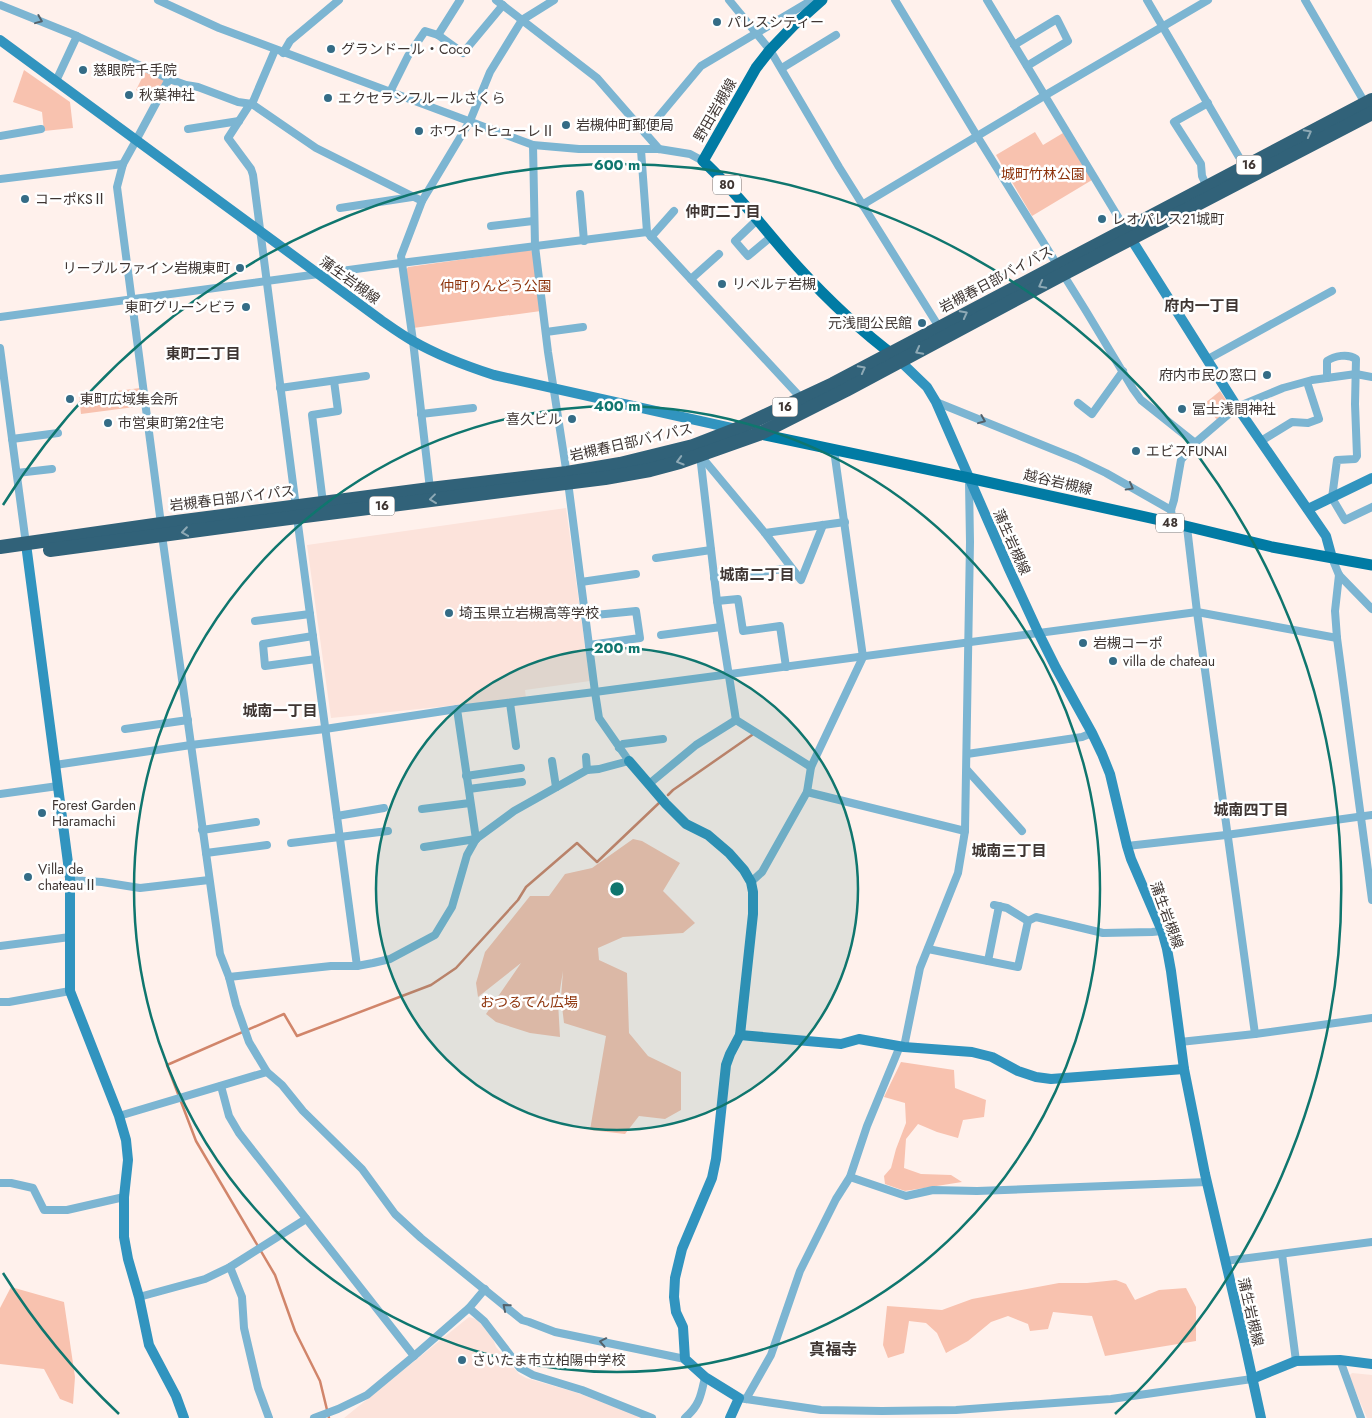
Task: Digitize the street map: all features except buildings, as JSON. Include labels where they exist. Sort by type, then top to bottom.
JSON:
[{"type":"highway","name":"岩槻春日部バイパス","points":[[1129,234],[1207,187],[1370,105]]},
{"type":"highway","name":"岩槻春日部バイパス","points":[[296,512],[323,503],[430,489],[568,478],[605,478],[650,470],[759,434],[895,357],[1370,105]]},
{"type":"highway","name":"岩槻春日部バイパス","points":[[0,548],[27,548],[162,529],[568,478],[653,457],[693,446],[737,429],[895,357],[939,327],[1060,270]]},
{"type":"highway","name":"岩槻春日部バイパス","points":[[0,557],[27,548]]},
{"type":"main road","name":"野田岩槻線","points":[[819,2],[770,50],[756,68],[703,161],[720,176],[798,267],[841,310],[895,357]]},
{"type":"main road","name":"越谷岩槻線","points":[[737,429],[969,478],[1272,547],[1372,565]]},
{"type":"street","points":[[158,0],[219,28],[533,145],[579,149],[659,149],[690,154],[703,161]]},
{"type":"street","points":[[339,0],[279,51],[251,104],[228,138],[251,169],[357,966]]},
{"type":"street","points":[[438,35],[460,0]]},
{"type":"street","points":[[496,0],[597,78],[659,149]]},
{"type":"street","points":[[430,489],[413,341],[400,256],[422,201],[470,121],[490,72],[522,20],[554,0]]},
{"type":"street","points":[[729,0],[757,33],[782,68],[862,205],[939,327]]},
{"type":"street","points":[[895,0],[1133,389],[1141,400],[1195,443]]},
{"type":"street","points":[[987,0],[1044,96],[1237,407],[1326,536],[1339,575],[1372,609]]},
{"type":"street","points":[[1147,0],[1239,156]]},
{"type":"street","points":[[862,205],[1208,0]]},
{"type":"street","points":[[1305,0],[1370,105]]},
{"type":"street","points":[[645,133],[701,66],[807,3],[819,2]]},
{"type":"street","points":[[0,5],[77,36],[168,79],[198,87],[238,102],[251,104],[316,148],[422,201]]},
{"type":"street","points":[[390,92],[408,56],[425,31],[438,35],[463,53],[503,5]]},
{"type":"street","points":[[1014,45],[1057,19],[1068,41],[1027,66]]},
{"type":"street","points":[[782,68],[836,35]]},
{"type":"street","points":[[56,81],[77,36]]},
{"type":"street","name":"蒲生岩槻線","points":[[0,40],[380,320],[413,341],[470,367],[511,379],[737,429]]},
{"type":"street","points":[[168,79],[123,164],[117,187],[220,954],[249,1042],[267,1072],[282,1084],[303,1112],[362,1168],[395,1214],[421,1238],[522,1320],[555,1332],[685,1359],[705,1377],[743,1399],[821,1410],[882,1414],[1111,1399],[1252,1379],[1296,1361],[1340,1360],[1372,1364]]},
{"type":"street","points":[[1207,187],[1202,176],[1201,164],[1174,122],[1208,103]]},
{"type":"street","points":[[188,129],[239,121]]},
{"type":"street","points":[[0,136],[40,130]]},
{"type":"street","points":[[533,145],[535,246],[568,478],[599,718],[628,760],[666,804],[686,824],[708,835],[729,853],[744,870],[751,882],[753,892],[754,914],[740,1035],[726,1065],[716,1159],[712,1178],[682,1249],[674,1278],[676,1312],[683,1327],[685,1359]]},
{"type":"street","points":[[640,150],[649,235],[802,399]]},
{"type":"street","points":[[0,179],[123,164]]},
{"type":"street","points":[[580,194],[584,241]]},
{"type":"street","points":[[340,208],[412,197]]},
{"type":"street","points":[[0,317],[535,246],[649,235],[674,211]]},
{"type":"street","points":[[757,220],[735,241],[748,256],[772,236]]},
{"type":"street","points":[[491,226],[534,221]]},
{"type":"street","points":[[691,279],[719,254]]},
{"type":"street","points":[[1208,359],[1332,291]]},
{"type":"street","points":[[546,332],[583,327]]},
{"type":"street","points":[[0,348],[70,880],[70,991],[119,1116],[126,1140],[128,1160],[124,1197],[124,1237],[128,1259],[139,1297],[149,1345],[176,1396],[184,1418]]},
{"type":"street","points":[[1327,378],[1327,362],[1333,357],[1353,356],[1356,359],[1357,456],[1355,459],[1337,460],[1332,498],[1345,520],[1372,507]]},
{"type":"street","name":"蒲生岩槻線","points":[[895,357],[927,387],[936,402],[1039,634],[1092,733],[1110,774],[1127,846],[1162,931],[1167,949],[1184,1069],[1207,1182],[1261,1418]]},
{"type":"street","points":[[1078,403],[1092,414],[1123,371]]},
{"type":"street","points":[[1173,523],[1171,510],[1181,460],[1195,443],[1237,407],[1283,388],[1307,382],[1356,374],[1372,377]]},
{"type":"street","points":[[280,388],[366,376]]},
{"type":"street","points":[[323,503],[312,415],[338,411],[334,381]]},
{"type":"street","points":[[1260,441],[1292,422],[1308,423],[1319,419],[1307,382]]},
{"type":"street","points":[[936,402],[1077,459],[1171,510]]},
{"type":"street","points":[[421,414],[473,408]]},
{"type":"street","points":[[12,439],[58,433]]},
{"type":"street","points":[[751,882],[762,872],[807,792],[811,767],[863,657],[834,450]]},
{"type":"street","points":[[700,455],[765,533],[801,580],[823,525]]},
{"type":"street","points":[[700,455],[717,601],[736,720],[811,767]]},
{"type":"street","points":[[17,473],[52,469]]},
{"type":"street","points":[[730,1418],[771,1355],[800,1271],[836,1200],[850,1177],[867,1126],[902,1047],[920,968],[958,873],[965,831],[967,770],[969,478]]},
{"type":"street","points":[[1308,509],[1372,478]]},
{"type":"street","points":[[765,533],[845,522]]},
{"type":"street","points":[[1187,527],[1226,835],[1255,1034]]},
{"type":"street","points":[[656,558],[711,550]]},
{"type":"street","points":[[714,578],[791,568]]},
{"type":"street","points":[[581,582],[636,574]]},
{"type":"street","points":[[1339,575],[1335,611],[1337,638],[1372,900]]},
{"type":"street","points":[[717,601],[738,598],[743,631],[780,626],[786,667]]},
{"type":"street","points":[[585,616],[636,611],[640,638],[589,645]]},
{"type":"street","points":[[55,764],[325,729],[456,709],[1197,612],[1337,638]]},
{"type":"street","points":[[256,621],[310,614]]},
{"type":"street","points":[[661,635],[721,627]]},
{"type":"street","points":[[313,636],[263,644],[265,666],[316,659]]},
{"type":"street","points":[[510,703],[516,746]]},
{"type":"street","points":[[456,709],[476,839]]},
{"type":"street","points":[[125,729],[188,720]]},
{"type":"street","points":[[649,784],[696,745],[736,720]]},
{"type":"street","points":[[967,754],[1082,737],[1092,733]]},
{"type":"street","points":[[619,748],[623,744],[663,739]]},
{"type":"street","points":[[586,757],[587,770]]},
{"type":"street","points":[[552,760],[556,787]]},
{"type":"street","points":[[229,977],[330,966],[357,966],[390,959],[435,935],[452,907],[467,855],[476,839],[514,811],[587,770],[599,770],[628,760]]},
{"type":"street","points":[[466,776],[521,768]]},
{"type":"street","points":[[967,770],[1022,831]]},
{"type":"street","points":[[468,790],[522,782]]},
{"type":"street","points":[[0,794],[58,786]]},
{"type":"street","points":[[807,792],[965,831]]},
{"type":"street","points":[[422,809],[470,803]]},
{"type":"street","points":[[337,816],[384,808]]},
{"type":"street","points":[[1127,846],[1226,835],[1372,815]]},
{"type":"street","points":[[202,830],[256,822]]},
{"type":"street","points":[[291,843],[388,831]]},
{"type":"street","points":[[424,846],[476,839]]},
{"type":"street","points":[[206,853],[267,845]]},
{"type":"street","points":[[70,880],[102,882],[140,888],[209,880]]},
{"type":"street","points":[[988,961],[996,906],[1007,908],[1028,921]]},
{"type":"street","points":[[1028,921],[1036,917],[1103,933],[1162,931]]},
{"type":"street","points":[[928,949],[1018,967],[1028,921]]},
{"type":"street","points":[[0,946],[70,937]]},
{"type":"street","points":[[0,1002],[70,991]]},
{"type":"street","points":[[1180,1042],[1372,1018]]},
{"type":"street","points":[[740,1035],[841,1044],[859,1039],[902,1047],[980,1053],[1018,1071],[1036,1077],[1051,1078],[1184,1069]]},
{"type":"street","points":[[119,1116],[267,1072]]},
{"type":"street","points":[[221,1086],[228,1116],[236,1128],[414,1356]]},
{"type":"street","points":[[850,1177],[906,1196],[933,1190],[977,1191],[1207,1182]]},
{"type":"street","points":[[0,1182],[33,1188],[44,1210],[67,1210],[124,1197]]},
{"type":"street","points":[[139,1297],[205,1279],[230,1267],[306,1219]]},
{"type":"street","points":[[1225,1261],[1372,1242]]},
{"type":"street","points":[[1282,1254],[1296,1361]]},
{"type":"street","points":[[230,1267],[242,1297],[244,1328],[258,1388],[268,1418]]},
{"type":"street","points":[[314,1418],[338,1409],[367,1394],[469,1308],[485,1290]]},
{"type":"street","points":[[469,1308],[484,1321],[520,1368],[533,1375],[597,1395],[652,1418]]},
{"type":"street","points":[[1340,1360],[1361,1418]]},
{"type":"street","points":[[685,1418],[694,1410],[698,1402],[705,1377]]},
{"type":"street","points":[[338,1409],[340,1418]]},
{"type":"shaded area","name":"埼玉県立岩槻高等学校","points":[[566,508],[590,681],[525,690],[526,698],[331,718],[307,545]]},
{"type":"shaded area","name":"さいたま市立柏陽中学校","points":[[469,1317],[476,1319],[482,1325],[493,1339],[496,1347],[519,1374],[526,1378],[575,1392],[644,1418],[344,1418]]},
{"type":"shaded area","points":[[1352,1373],[1372,1375],[1372,1418],[1367,1418],[1349,1376]]},
{"type":"green space","points":[[24,70],[70,102],[73,128],[44,131],[42,112],[13,102]]},
{"type":"green space","points":[[146,70],[163,79],[164,83],[155,100],[136,90]]},
{"type":"green space","name":"城町竹林公園","points":[[1035,132],[1043,145],[1063,133],[1092,180],[1032,216],[996,155]]},
{"type":"green space","name":"仲町りんどう公園","points":[[530,250],[533,252],[541,311],[413,328],[406,270],[408,267]]},
{"type":"green space","points":[[140,388],[142,406],[81,414],[79,396]]},
{"type":"green space","points":[[1220,391],[1232,409],[1218,421],[1204,404]]},
{"type":"green space","name":"おつるてん広場","points":[[633,839],[642,841],[680,863],[663,891],[695,923],[683,933],[623,937],[598,948],[599,960],[627,973],[629,1033],[648,1056],[681,1072],[681,1110],[665,1119],[639,1116],[625,1134],[590,1130],[606,1036],[564,1023],[561,998],[563,971],[558,1002],[560,1037],[530,1033],[496,1022],[486,1014],[521,963],[478,997],[476,983],[485,952],[530,896],[549,896],[565,874],[592,868]]},
{"type":"green space","points":[[901,1062],[954,1070],[955,1088],[986,1100],[984,1117],[963,1120],[958,1138],[918,1124],[906,1139],[904,1168],[921,1174],[951,1175],[962,1182],[905,1191],[885,1184],[884,1176],[891,1168],[906,1123],[905,1103],[884,1097]]},
{"type":"green space","points":[[1116,1280],[1126,1284],[1135,1300],[1159,1290],[1186,1288],[1196,1307],[1196,1341],[1105,1356],[1092,1316],[1053,1312],[1048,1329],[1030,1331],[1028,1324],[1008,1316],[991,1322],[968,1341],[946,1353],[937,1333],[926,1323],[909,1321],[904,1353],[888,1358],[883,1345],[887,1306],[942,1310],[972,1299],[1059,1283]]},
{"type":"green space","points":[[11,1287],[64,1302],[75,1377],[73,1404],[60,1399],[44,1369],[0,1364],[0,1308]]},
{"type":"waterway","points":[[668,795],[752,735]]},
{"type":"waterway","points":[[329,1418],[320,1381],[295,1331],[275,1275],[196,1141],[167,1065],[284,1014],[297,1036],[431,985],[456,968],[518,900],[526,887],[577,843],[597,862],[659,803]]},
{"type":"place","name":"パレスシティー","points":[[717,22]]},
{"type":"place","name":"グランドール・Coco","points":[[331,49]]},
{"type":"place","name":"慈眼院千手院","points":[[83,70]]},
{"type":"place","name":"秋葉神社","points":[[129,95]]},
{"type":"place","name":"エクセランフルールさくら","points":[[328,98]]},
{"type":"place","name":"岩槻仲町郵便局","points":[[566,125]]},
{"type":"place","name":"ホワイトヒューレⅡ","points":[[419,131]]},
{"type":"place","name":"コーポKSⅡ","points":[[25,199]]},
{"type":"place","name":"レオパレス21城町","points":[[1102,219]]},
{"type":"place","name":"リーブルファイン岩槻東町","points":[[240,268]]},
{"type":"place","name":"リベルテ岩槻","points":[[722,284]]},
{"type":"place","name":"東町グリーンビラ","points":[[246,307]]},
{"type":"place","name":"元浅間公民館","points":[[922,323]]},
{"type":"place","name":"府内市民の窓口","points":[[1267,375]]},
{"type":"place","name":"東町広域集会所","points":[[70,399]]},
{"type":"place","name":"冨士浅間神社","points":[[1182,409]]},
{"type":"place","name":"喜久ビル","points":[[572,419]]},
{"type":"place","name":"市営東町第2住宅","points":[[108,423]]},
{"type":"place","name":"エビスFUNAI","points":[[1136,451]]},
{"type":"place","name":"埼玉県立岩槻高等学校","points":[[449,613]]},
{"type":"place","name":"岩槻コーポ","points":[[1083,643]]},
{"type":"place","name":"villa de chateau","points":[[1113,661]]},
{"type":"place","name":"Forest Garden Haramachi","points":[[42,813]]},
{"type":"place","name":"Villa de chateauⅡ","points":[[28,877]]},
{"type":"place","name":"さいたま市立柏陽中学校","points":[[462,1360]]},
{"type":"district","name":"仲町二丁目","points":[[723,212]]},
{"type":"district","name":"府内一丁目","points":[[1202,306]]},
{"type":"district","name":"東町二丁目","points":[[203,354]]},
{"type":"district","name":"城南二丁目","points":[[757,575]]},
{"type":"district","name":"城南一丁目","points":[[280,711]]},
{"type":"district","name":"城南四丁目","points":[[1251,810]]},
{"type":"district","name":"城南三丁目","points":[[1009,851]]},
{"type":"district","name":"真福寺","points":[[833,1349]]}]
